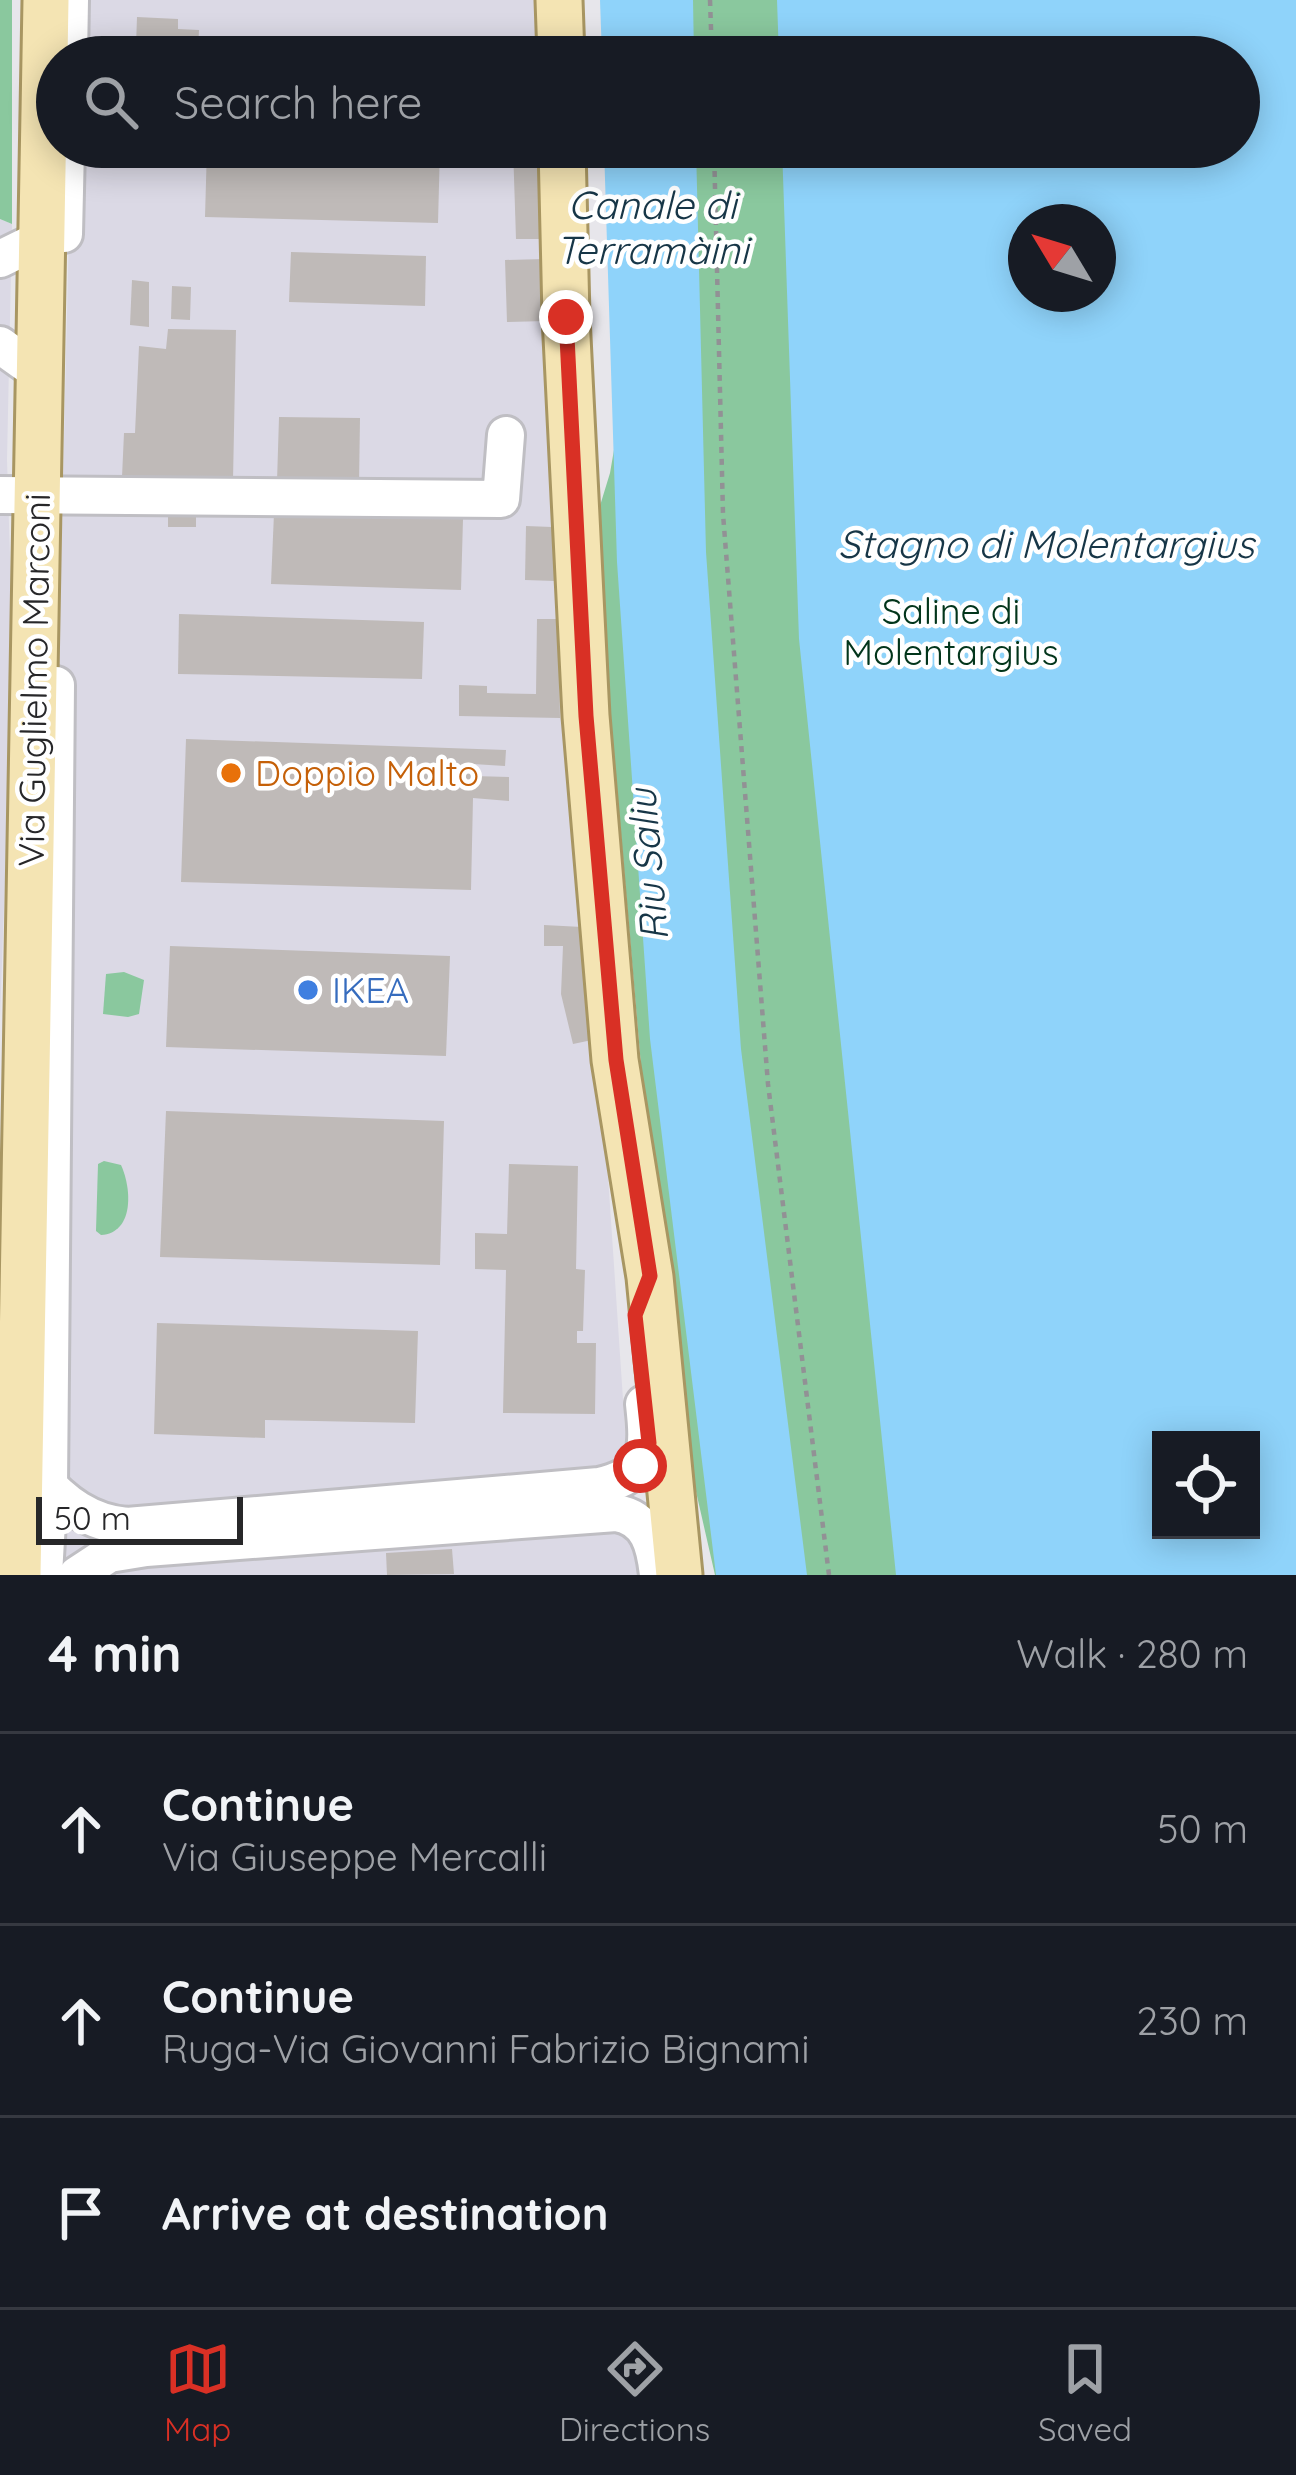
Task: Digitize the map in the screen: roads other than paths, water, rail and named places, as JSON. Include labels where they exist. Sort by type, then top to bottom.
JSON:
[{"type":"main road","name":"Via Guglielmo Marconi","points":[[45,36],[46,0]]},
{"type":"main road","points":[[560,0],[561,36]]},
{"type":"main road","name":"Via Guglielmo Marconi","points":[[18,1575],[35,1470],[12,1353],[42,168]]},
{"type":"main road","points":[[562,168],[586,716],[616,1060],[650,1276],[679,1575]]},
{"type":"street","points":[[69,36],[70,0]]},
{"type":"street","points":[[44,1575],[35,1470],[32,495],[64,168]]},
{"type":"street","points":[[0,259],[41,238]]},
{"type":"street","points":[[0,345],[39,373]]},
{"type":"street","points":[[32,495],[502,499],[506,435]]},
{"type":"street","points":[[77,1575],[109,1554],[146,1548],[588,1501],[640,1466],[649,1443],[635,1315],[650,1276]]},
{"type":"street","points":[[35,1470],[66,1504],[88,1516],[127,1526],[588,1501],[626,1514],[650,1534],[658,1575]]},
{"type":"street","points":[[588,1501],[629,1548],[636,1575]]},
{"type":"water","points":[[600,0],[693,0],[694,36],[601,36]]},
{"type":"water","name":"Stagno di Molentargius","points":[[777,0],[1296,0],[1296,1575],[896,1575],[799,639],[783,168],[1260,168],[1260,36],[778,36]]},
{"type":"water","name":"Canale di Terramàini","points":[[605,168],[697,168],[706,552],[741,1049],[807,1575],[716,1575],[650,1039],[617,562]]},
{"type":"place","name":"Doppio Malto","points":[[231,773]]},
{"type":"place","name":"IKEA","points":[[308,990]]},
{"type":"park label","name":"Saline di Molentargius","points":[[951,632]]},
{"type":"water label","name":"Riu Saliu","points":[[648,865]]}]
